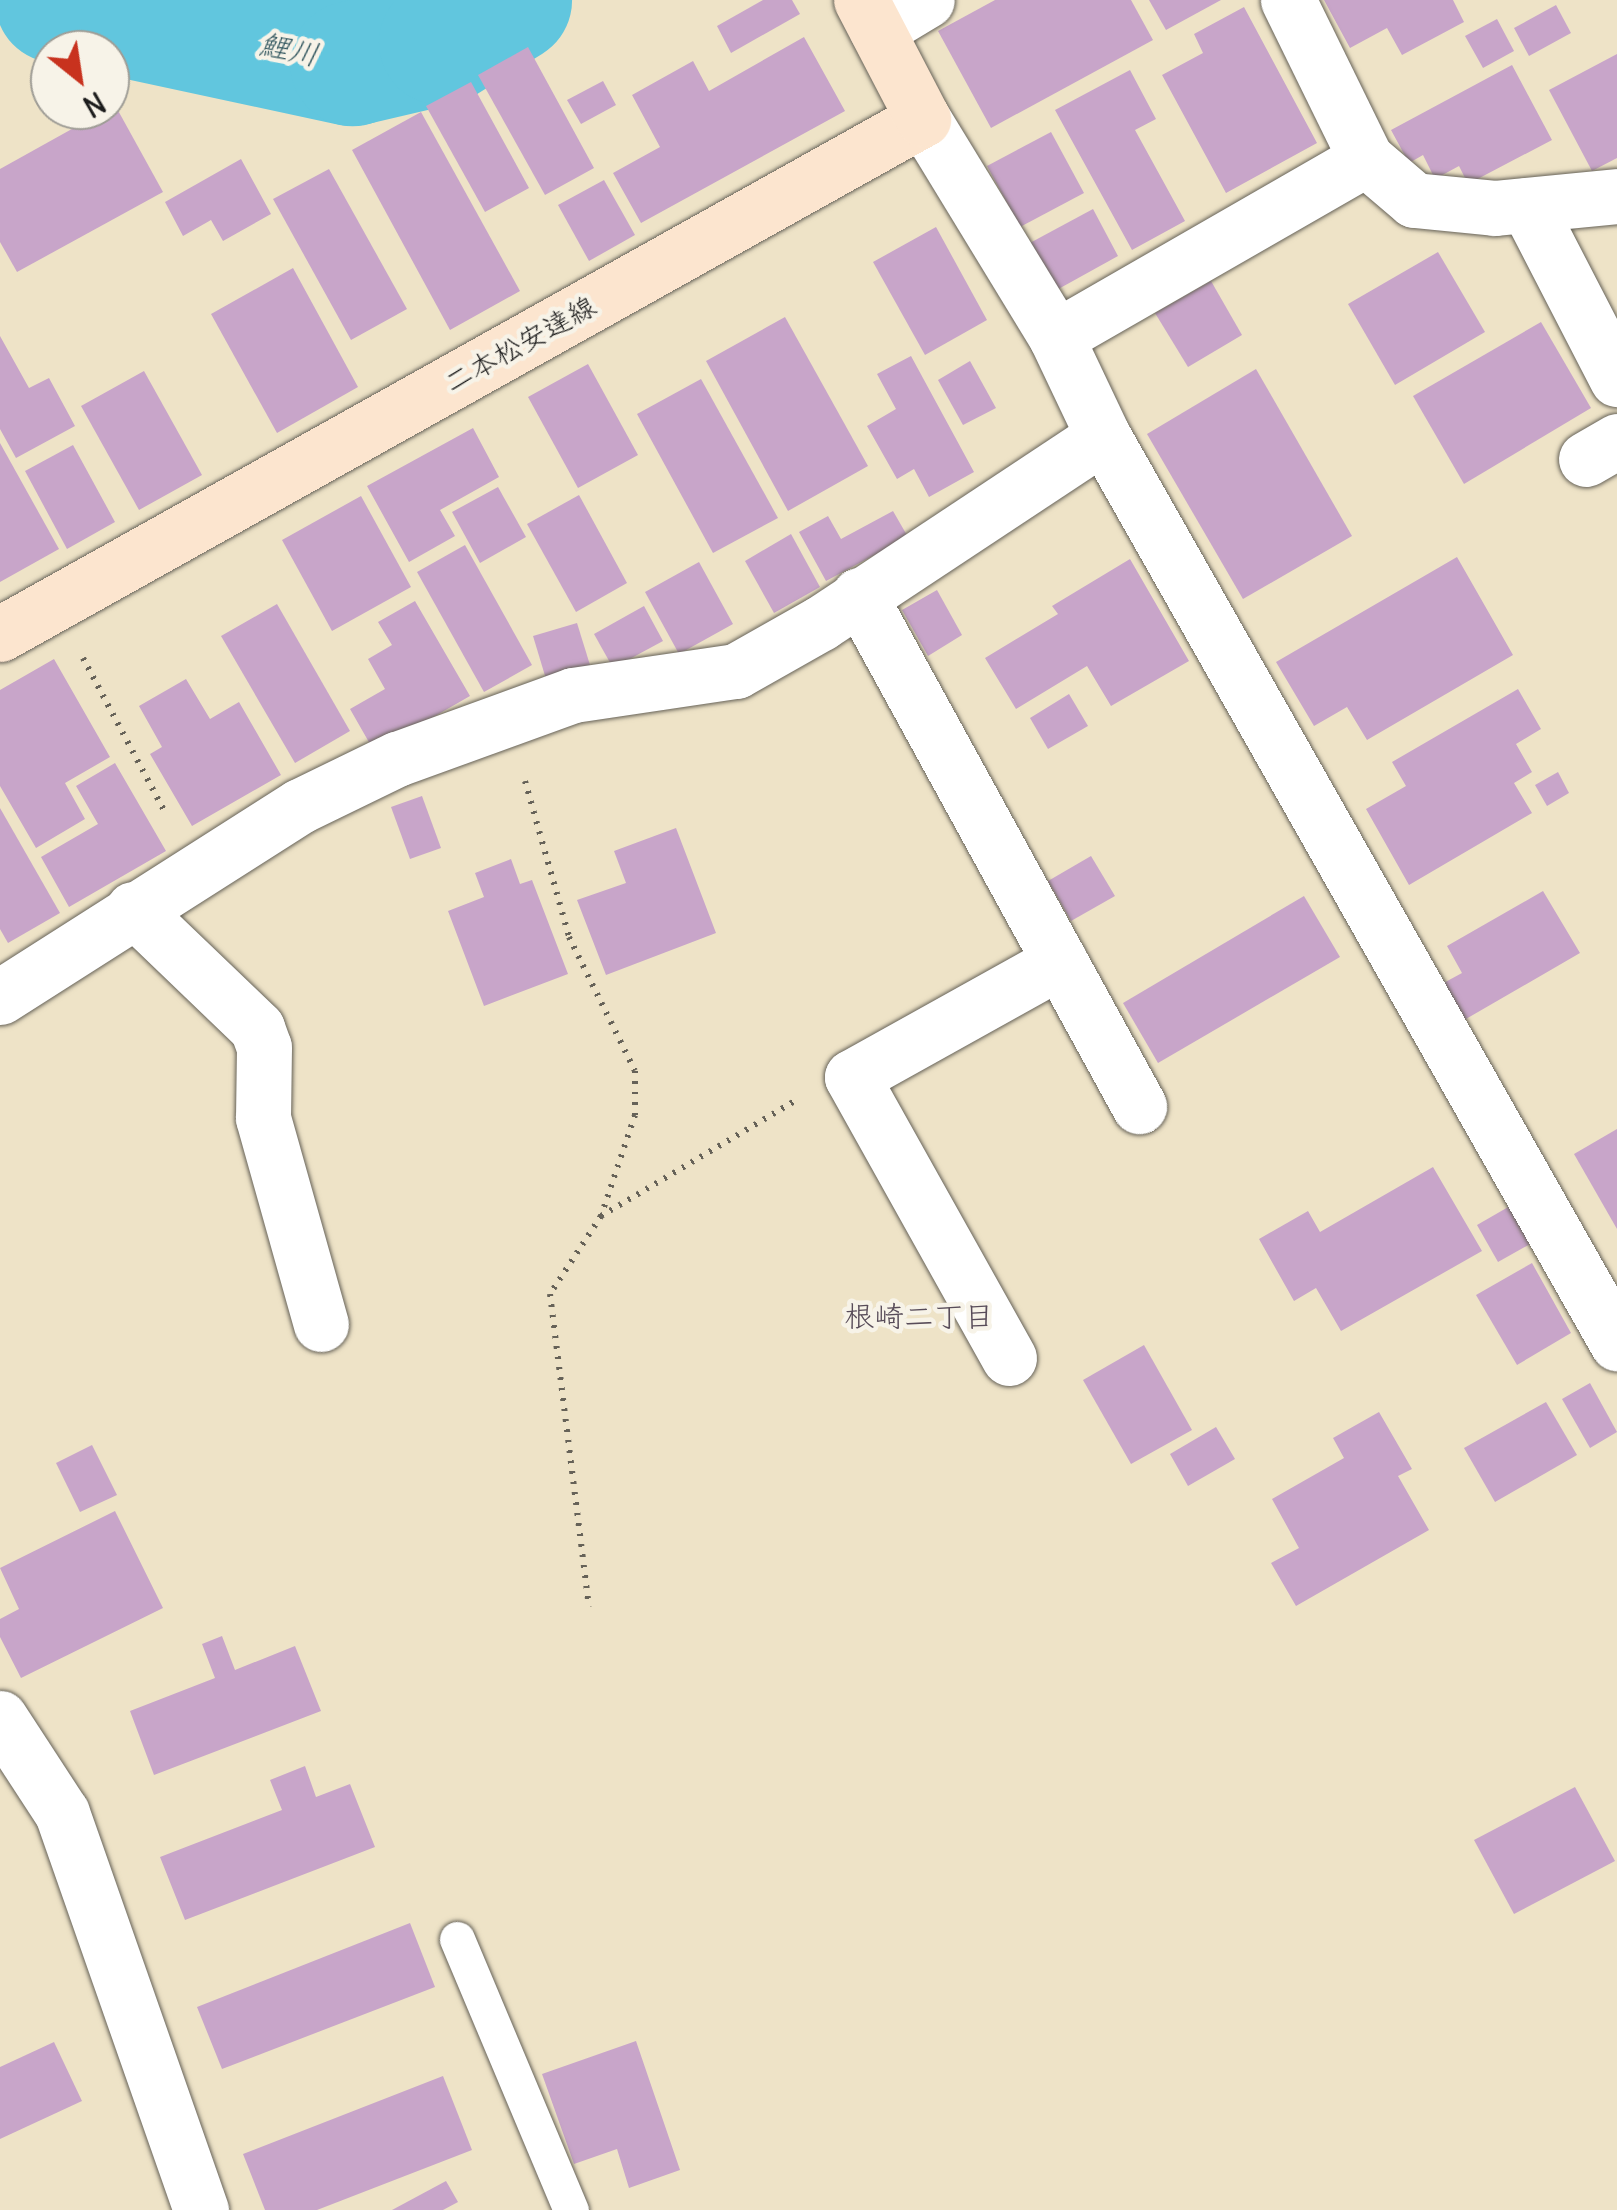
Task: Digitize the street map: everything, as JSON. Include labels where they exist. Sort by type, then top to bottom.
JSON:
[{"type":"main road","points":[[870,15],[924,119]]},
{"type":"main road","name":"二本松安達線","points":[[0,634],[924,119]]},
{"type":"street","points":[[870,15],[927,0]]},
{"type":"street","points":[[1288,0],[1366,159],[1414,200],[1526,205],[1617,196]]},
{"type":"street","points":[[924,119],[1056,337],[1103,436],[1617,1343]]},
{"type":"street","points":[[1056,337],[1366,159]]},
{"type":"street","points":[[1526,205],[1617,380]]},
{"type":"street","points":[[0,997],[300,806],[507,717],[572,696],[736,671],[1103,436]]},
{"type":"street","points":[[859,595],[1139,1106]]},
{"type":"street","points":[[133,909],[257,1028],[264,1047],[263,1118],[321,1324]]},
{"type":"street","points":[[1010,1358],[852,1078],[1060,962]]},
{"type":"street","points":[[0,1718],[62,1813],[201,2210]]},
{"type":"lane","points":[[457,1939],[570,2210]]},
{"type":"path","points":[[54,604],[196,870]]},
{"type":"path","points":[[507,717],[569,937],[635,1071],[635,1115],[601,1216],[550,1294],[590,1607]]},
{"type":"path","points":[[601,1216],[775,1110],[852,1078]]},
{"type":"building","points":[[763,0],[792,0],[800,14],[731,53],[717,26]]},
{"type":"building","points":[[995,0],[1131,0],[1153,40],[991,128],[938,31]]},
{"type":"building","points":[[1149,0],[1221,0],[1166,30]]},
{"type":"building","points":[[1324,0],[1453,0],[1464,22],[1402,55],[1387,28],[1350,48]]},
{"type":"building","points":[[1556,5],[1571,33],[1529,56],[1514,28]]},
{"type":"building","points":[[1244,7],[1317,143],[1226,193],[1162,75],[1203,53],[1194,34]]},
{"type":"building","points":[[1497,19],[1514,51],[1483,68],[1465,36]]},
{"type":"building","points":[[804,37],[845,111],[641,223],[613,173],[660,147],[632,95],[693,61],[709,91]]},
{"type":"building","points":[[528,47],[594,168],[545,195],[478,75]]},
{"type":"building","points":[[1617,54],[1617,158],[1592,171],[1549,90]]},
{"type":"building","points":[[1512,65],[1552,140],[1468,184],[1459,166],[1435,179],[1423,155],[1409,163],[1391,130]]},
{"type":"building","points":[[1130,70],[1156,119],[1135,130],[1185,221],[1132,250],[1055,110]]},
{"type":"building","points":[[603,81],[616,105],[581,124],[567,100]]},
{"type":"building","points":[[471,82],[529,188],[485,212],[426,106]]},
{"type":"building","points":[[421,112],[520,291],[450,330],[352,150]]},
{"type":"building","points":[[70,130],[129,130],[163,192],[17,272],[0,242],[0,169]]},
{"type":"building","points":[[1051,132],[1084,193],[1020,227],[987,166]]},
{"type":"building","points":[[241,159],[271,214],[223,241],[211,220],[183,236],[165,202]]},
{"type":"building","points":[[329,169],[407,309],[351,340],[273,199]]},
{"type":"building","points":[[604,180],[635,235],[589,261],[558,205]]},
{"type":"building","points":[[1093,209],[1118,256],[1053,292],[1028,244]]},
{"type":"building","points":[[936,227],[987,320],[925,355],[873,262]]},
{"type":"building","points":[[1438,252],[1485,332],[1395,385],[1348,304]]},
{"type":"building","points":[[293,268],[358,387],[277,433],[211,314]]},
{"type":"building","points":[[1211,281],[1242,335],[1188,367],[1155,313]]},
{"type":"building","points":[[785,317],[868,466],[788,511],[706,361]]},
{"type":"building","points":[[1541,322],[1591,408],[1464,484],[1413,396]]},
{"type":"building","points":[[0,336],[29,388],[49,378],[75,426],[16,458],[0,429]]},
{"type":"building","points":[[911,356],[974,472],[929,497],[914,469],[897,479],[867,426],[896,409],[877,374]]},
{"type":"building","points":[[970,361],[996,408],[963,425],[938,380]]},
{"type":"building","points":[[588,364],[638,455],[578,488],[528,397]]},
{"type":"building","points":[[1256,369],[1352,536],[1243,599],[1147,434]]},
{"type":"building","points":[[144,371],[202,475],[139,510],[81,406]]},
{"type":"building","points":[[701,379],[778,518],[713,553],[637,414]]},
{"type":"building","points":[[473,428],[499,477],[440,510],[455,536],[409,562],[367,486]]},
{"type":"building","points":[[0,443],[59,549],[0,582]]},
{"type":"building","points":[[73,445],[115,522],[67,549],[25,471]]},
{"type":"building","points":[[498,487],[526,537],[480,563],[452,512]]},
{"type":"building","points":[[579,495],[627,583],[576,612],[527,524]]},
{"type":"building","points":[[361,496],[411,587],[332,631],[282,540]]},
{"type":"building","points":[[893,511],[908,537],[826,581],[799,532],[828,516],[841,539]]},
{"type":"building","points":[[791,534],[820,587],[774,613],[745,561]]},
{"type":"building","points":[[465,545],[532,665],[484,692],[417,572]]},
{"type":"building","points":[[1457,557],[1513,655],[1367,740],[1347,707],[1314,726],[1276,662]]},
{"type":"building","points":[[1130,559],[1189,661],[1111,706],[1087,666],[1016,709],[985,658],[1058,614],[1052,606]]},
{"type":"building","points":[[699,562],[733,624],[679,654],[645,592]]},
{"type":"building","points":[[937,590],[962,635],[928,656],[902,610]]},
{"type":"building","points":[[415,601],[470,696],[374,751],[350,709],[385,689],[368,659],[392,645],[378,622]]},
{"type":"building","points":[[277,604],[350,731],[295,763],[221,636]]},
{"type":"building","points":[[644,606],[663,641],[613,668],[594,634]]},
{"type":"building","points":[[577,623],[590,665],[546,679],[533,636]]},
{"type":"building","points":[[54,659],[110,757],[65,783],[85,819],[36,848],[0,786],[0,690]]},
{"type":"building","points":[[186,679],[210,719],[239,702],[281,775],[192,826],[150,754],[162,747],[139,706]]},
{"type":"building","points":[[1518,689],[1541,729],[1516,744],[1532,772],[1514,783],[1532,813],[1409,885],[1366,809],[1406,786],[1392,762]]},
{"type":"building","points":[[1069,694],[1088,726],[1048,749],[1030,718]]},
{"type":"building","points":[[115,763],[166,851],[69,907],[41,857],[98,824],[76,786]]},
{"type":"building","points":[[1558,772],[1569,793],[1547,806],[1535,785]]},
{"type":"building","points":[[422,796],[441,848],[410,859],[391,807]]},
{"type":"building","points":[[0,808],[60,913],[8,943],[0,929]]},
{"type":"building","points":[[676,828],[716,933],[606,975],[577,900],[626,883],[614,851]]},
{"type":"building","points":[[1091,856],[1115,896],[1071,921],[1048,881]]},
{"type":"building","points":[[511,859],[520,884],[532,880],[568,974],[484,1006],[448,911],[484,897],[475,873]]},
{"type":"building","points":[[1543,891],[1580,953],[1459,1023],[1438,986],[1462,973],[1447,946]]},
{"type":"building","points":[[1304,896],[1340,957],[1158,1063],[1123,1003]]},
{"type":"building","points":[[1617,1129],[1617,1229],[1574,1154]]},
{"type":"building","points":[[1433,1167],[1482,1251],[1341,1331],[1316,1288],[1294,1301],[1259,1239],[1308,1211],[1320,1232]]},
{"type":"building","points":[[1510,1206],[1532,1243],[1498,1262],[1477,1225]]},
{"type":"building","points":[[1532,1263],[1571,1333],[1517,1365],[1476,1295]]},
{"type":"building","points":[[1144,1345],[1192,1430],[1131,1464],[1083,1380]]},
{"type":"building","points":[[1590,1383],[1617,1432],[1590,1448],[1562,1399]]},
{"type":"building","points":[[1546,1402],[1577,1455],[1495,1502],[1464,1448]]},
{"type":"building","points":[[1379,1412],[1412,1469],[1398,1476],[1429,1530],[1296,1606],[1271,1563],[1299,1548],[1272,1499],[1344,1458],[1333,1438]]},
{"type":"building","points":[[1216,1427],[1235,1459],[1188,1486],[1170,1454]]},
{"type":"building","points":[[92,1445],[117,1495],[80,1512],[56,1463]]},
{"type":"building","points":[[115,1511],[163,1608],[21,1678],[0,1637],[0,1619],[19,1609],[0,1568]]},
{"type":"building","points":[[222,1636],[235,1670],[295,1646],[321,1711],[154,1775],[130,1711],[215,1678],[202,1644]]},
{"type":"building","points":[[305,1766],[316,1797],[350,1784],[375,1847],[185,1920],[160,1857],[282,1810],[270,1780]]},
{"type":"building","points":[[1575,1787],[1615,1861],[1514,1914],[1474,1840]]},
{"type":"building","points":[[410,1923],[435,1987],[222,2069],[197,2007]]},
{"type":"building","points":[[636,2041],[680,2170],[629,2188],[617,2149],[574,2164],[542,2074]]},
{"type":"building","points":[[54,2042],[82,2101],[0,2139],[0,2067]]},
{"type":"building","points":[[443,2076],[472,2150],[317,2210],[265,2210],[243,2154]]},
{"type":"building","points":[[446,2181],[458,2202],[443,2210],[392,2210]]},
{"type":"waterway","name":"鯉川","points":[[57,0],[352,63],[441,42],[509,0]]},
{"type":"district","name":"根崎二丁目","points":[[919,1316]]}]
